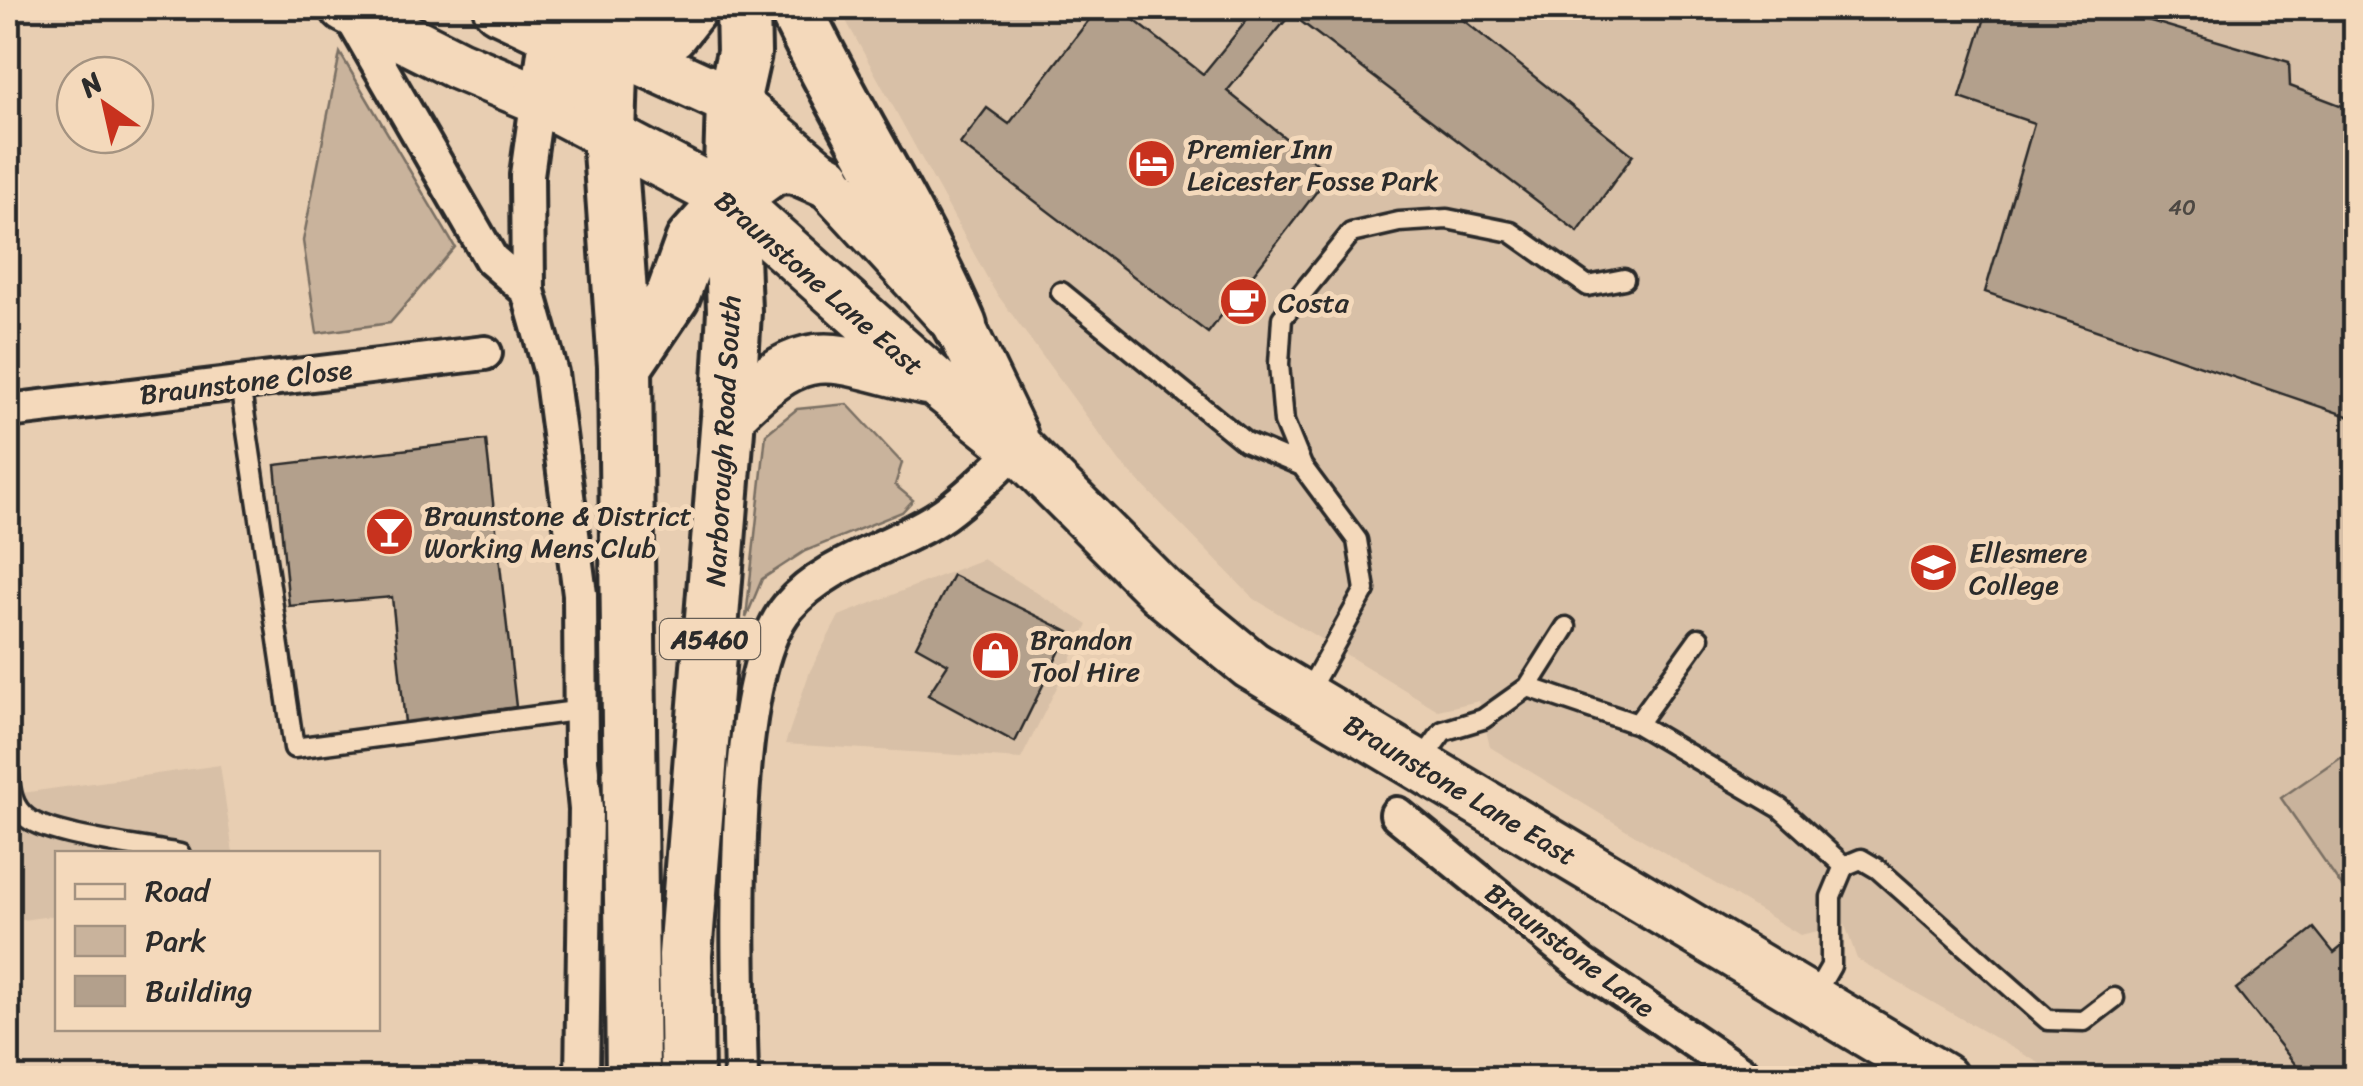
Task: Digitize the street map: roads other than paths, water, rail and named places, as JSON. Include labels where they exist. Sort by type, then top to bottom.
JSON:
[{"type":"main road","points":[[539,100],[611,26],[671,32],[690,8]]},
{"type":"main road","name":"A5460","points":[[733,102],[744,52],[743,8]]},
{"type":"main road","points":[[795,8],[817,57],[933,264],[960,326]]},
{"type":"main road","name":"A5460","points":[[611,26],[609,136],[625,366],[633,1078]]},
{"type":"main road","name":"Narborough Road South","points":[[687,1078],[685,955],[734,311],[730,199],[733,102]]},
{"type":"main road","points":[[625,366],[673,295],[692,242],[730,199],[774,167],[794,166],[826,180]]},
{"type":"street","points":[[498,8],[547,31],[611,26]]},
{"type":"street","points":[[347,10],[609,136]]},
{"type":"street","points":[[347,10],[491,258],[528,291]]},
{"type":"street","name":"Braunstone Lane East","points":[[611,26],[733,102],[826,180],[960,326],[1018,448]]},
{"type":"street","points":[[547,31],[527,175],[528,291],[551,373],[580,594],[580,761],[586,808],[582,1078]]},
{"type":"street","name":"Braunstone Lane East","points":[[609,136],[730,199],[935,382],[1018,448],[1161,592],[1251,665],[1943,1078]]},
{"type":"street","name":"Braunstone Close","points":[[8,411],[484,353]]},
{"type":"street","points":[[728,417],[774,372],[801,360],[827,356],[935,382]]},
{"type":"street","points":[[741,1078],[738,905],[746,748],[771,637],[787,608],[809,588],[835,570],[884,549],[945,514],[1018,448]]},
{"type":"street","points":[[580,761],[626,630]]},
{"type":"street","name":"Braunstone Lane","points":[[1396,814],[1582,964],[1748,1078]]},
{"type":"lane","points":[[1305,697],[1365,590],[1357,540],[1302,466],[1284,422],[1279,364],[1282,318],[1352,233],[1398,222],[1447,219],[1511,232],[1588,286],[1624,279]]},
{"type":"lane","points":[[1060,292],[1244,442],[1302,466]]},
{"type":"lane","points":[[240,384],[294,748],[583,710]]},
{"type":"lane","points":[[1419,765],[1444,730],[1482,719],[1528,687],[1566,627]]},
{"type":"lane","points":[[1637,724],[1700,638]]},
{"type":"lane","points":[[1528,687],[1637,724],[1780,808],[1844,866]]},
{"type":"lane","points":[[8,768],[12,801],[27,818],[50,828],[165,851]]},
{"type":"lane","points":[[1811,1000],[1831,966],[1831,897],[1844,866],[1861,859],[1878,868],[2048,1020],[2084,1020],[2114,998]]},
{"type":"place","name":"Premier Inn Leicester Fosse Park","points":[[1152,164]]},
{"type":"place","name":"Costa","points":[[1243,302]]},
{"type":"place","name":"Braunstone & District Working Mens Club","points":[[389,531]]},
{"type":"place","name":"Ellesmere College","points":[[1934,568]]},
{"type":"place","name":"Brandon Tool Hire","points":[[995,655]]}]
